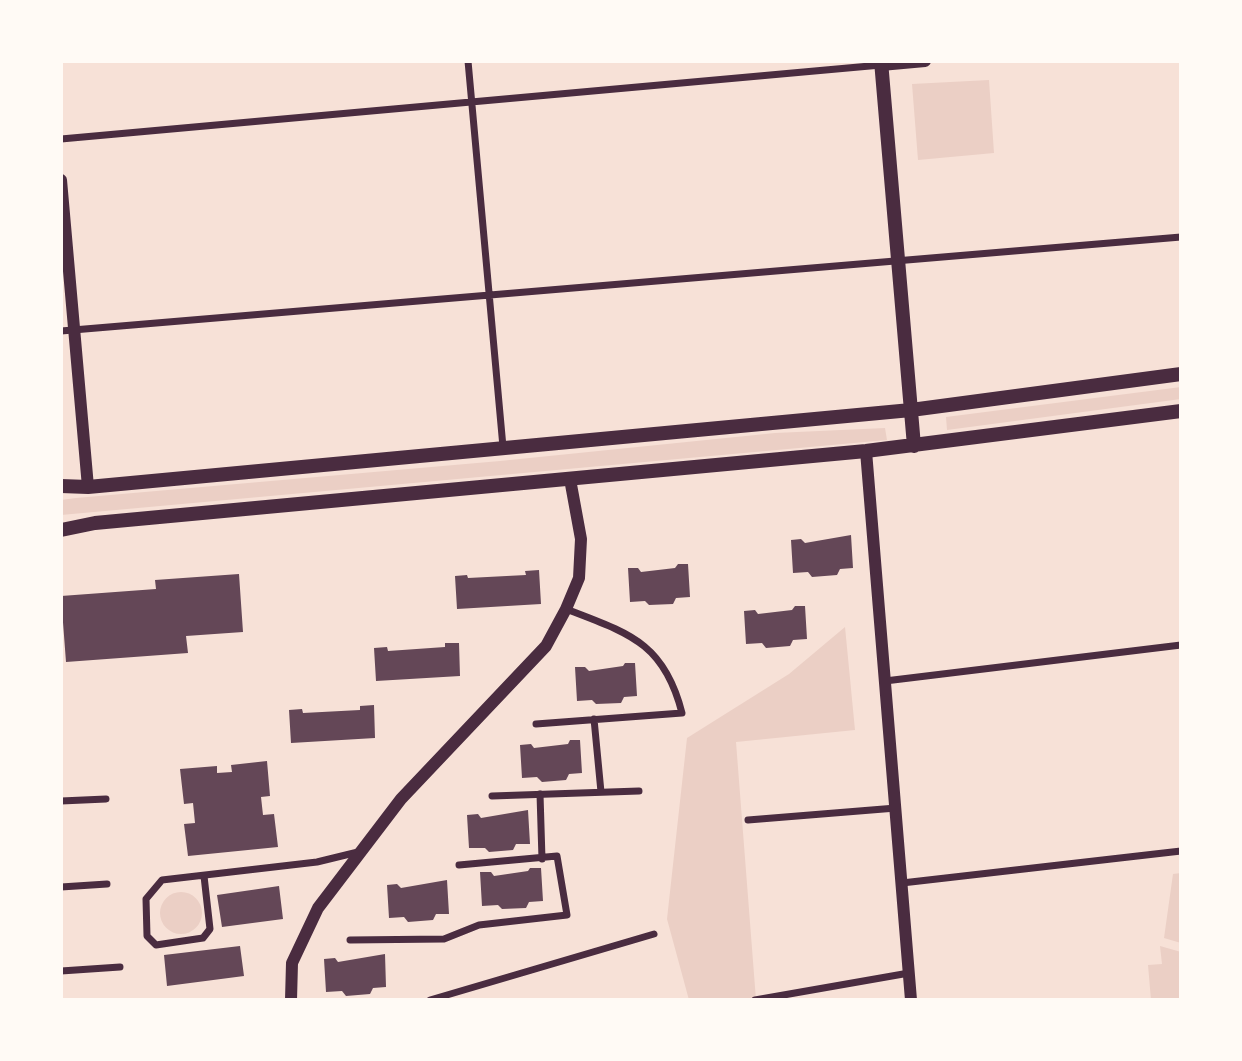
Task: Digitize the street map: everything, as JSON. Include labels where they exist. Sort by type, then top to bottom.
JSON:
[{"type":"main road","points":[[881,63],[914,446]]},
{"type":"main road","points":[[61,486],[88,487],[911,410],[1181,374]]},
{"type":"main road","points":[[61,530],[109,522],[914,446],[1181,411]]},
{"type":"street","points":[[468,61],[503,448]]},
{"type":"street","points":[[61,139],[925,61]]},
{"type":"street","points":[[61,180],[68,331],[88,487]]},
{"type":"street","points":[[68,331],[1181,237]]},
{"type":"street","points":[[866,451],[911,1000]]},
{"type":"street","points":[[291,1000],[292,963],[318,908],[401,799],[546,646],[566,609],[579,578],[582,538],[570,479]]},
{"type":"street","points":[[536,724],[682,713],[677,693],[662,663],[640,640],[566,609]]},
{"type":"street","points":[[885,681],[1181,645]]},
{"type":"street","points":[[594,719],[601,792]]},
{"type":"street","points":[[492,796],[639,791]]},
{"type":"street","points":[[540,794],[542,859]]},
{"type":"street","points":[[61,801],[106,799]]},
{"type":"street","points":[[748,820],[896,808]]},
{"type":"street","points":[[204,876],[210,929],[203,938],[156,945],[147,936],[146,900],[162,880],[317,862],[362,851]]},
{"type":"street","points":[[902,883],[1181,851]]},
{"type":"street","points":[[350,940],[444,939],[479,925],[567,915],[557,856],[459,865]]},
{"type":"street","points":[[61,887],[107,884]]},
{"type":"street","points":[[430,1000],[654,934]]},
{"type":"street","points":[[61,971],[120,967]]},
{"type":"street","points":[[755,1000],[909,973]]},
{"type":"shaded area","points":[[989,80],[994,153],[918,160],[912,84]]},
{"type":"shaded area","points":[[1181,387],[1181,399],[947,430],[946,417]]},
{"type":"shaded area","points":[[885,428],[887,440],[61,515],[61,500],[76,498],[500,461],[775,433]]},
{"type":"shaded area","points":[[845,627],[855,730],[736,742],[756,1000],[689,1000],[667,919],[687,738],[789,674]]},
{"type":"shaded area","points":[[1181,873],[1181,943],[1164,938],[1173,874]]},
{"type":"shaded area","points":[[181,892],[196,898],[202,913],[196,928],[181,934],[166,928],[160,913],[166,898]]},
{"type":"shaded area","points":[[1160,946],[1181,952],[1181,1000],[1151,1000],[1148,965],[1162,964]]},
{"type":"building","points":[[851,535],[853,568],[840,569],[837,575],[812,577],[808,572],[793,573],[791,540],[801,539],[805,543]]},
{"type":"building","points":[[678,564],[688,564],[690,597],[676,598],[673,604],[649,605],[645,601],[630,602],[628,568],[638,568],[641,572],[675,568]]},
{"type":"building","points":[[539,570],[541,604],[457,609],[455,576],[467,575],[468,578],[526,575],[525,571]]},
{"type":"building","points":[[239,574],[243,632],[186,636],[188,653],[66,662],[61,596],[156,589],[155,580]]},
{"type":"building","points":[[795,606],[805,606],[807,639],[793,640],[790,646],[766,648],[762,643],[746,644],[744,611],[755,610],[758,614],[792,610]]},
{"type":"building","points":[[445,643],[459,643],[460,676],[376,681],[374,648],[387,647],[388,651],[445,647]]},
{"type":"building","points":[[625,663],[635,663],[637,696],[624,697],[621,703],[596,704],[592,700],[577,701],[575,667],[585,667],[589,671],[623,666]]},
{"type":"building","points":[[374,705],[375,738],[291,743],[289,710],[302,709],[303,713],[360,710],[360,706]]},
{"type":"building","points":[[570,740],[580,740],[582,773],[569,774],[566,780],[542,782],[537,777],[522,778],[520,745],[531,744],[534,748],[568,744]]},
{"type":"building","points":[[267,761],[270,796],[261,797],[263,815],[274,814],[278,847],[188,856],[184,824],[195,823],[193,803],[184,804],[180,769],[217,766],[217,773],[232,772],[231,765]]},
{"type":"building","points":[[528,810],[530,844],[516,844],[513,850],[489,852],[485,848],[469,848],[467,815],[478,814],[481,818]]},
{"type":"building","points":[[530,868],[541,868],[543,901],[529,902],[526,908],[482,906],[480,872],[491,872],[494,876],[528,871]]},
{"type":"building","points":[[447,880],[449,914],[436,914],[433,920],[408,922],[404,917],[389,918],[387,885],[397,884],[401,888]]},
{"type":"building","points":[[279,886],[283,919],[222,927],[217,895]]},
{"type":"building","points":[[240,946],[244,976],[167,986],[164,955]]},
{"type":"building","points":[[385,954],[386,987],[373,988],[370,994],[346,996],[342,991],[326,992],[324,959],[335,958],[338,962]]}]
